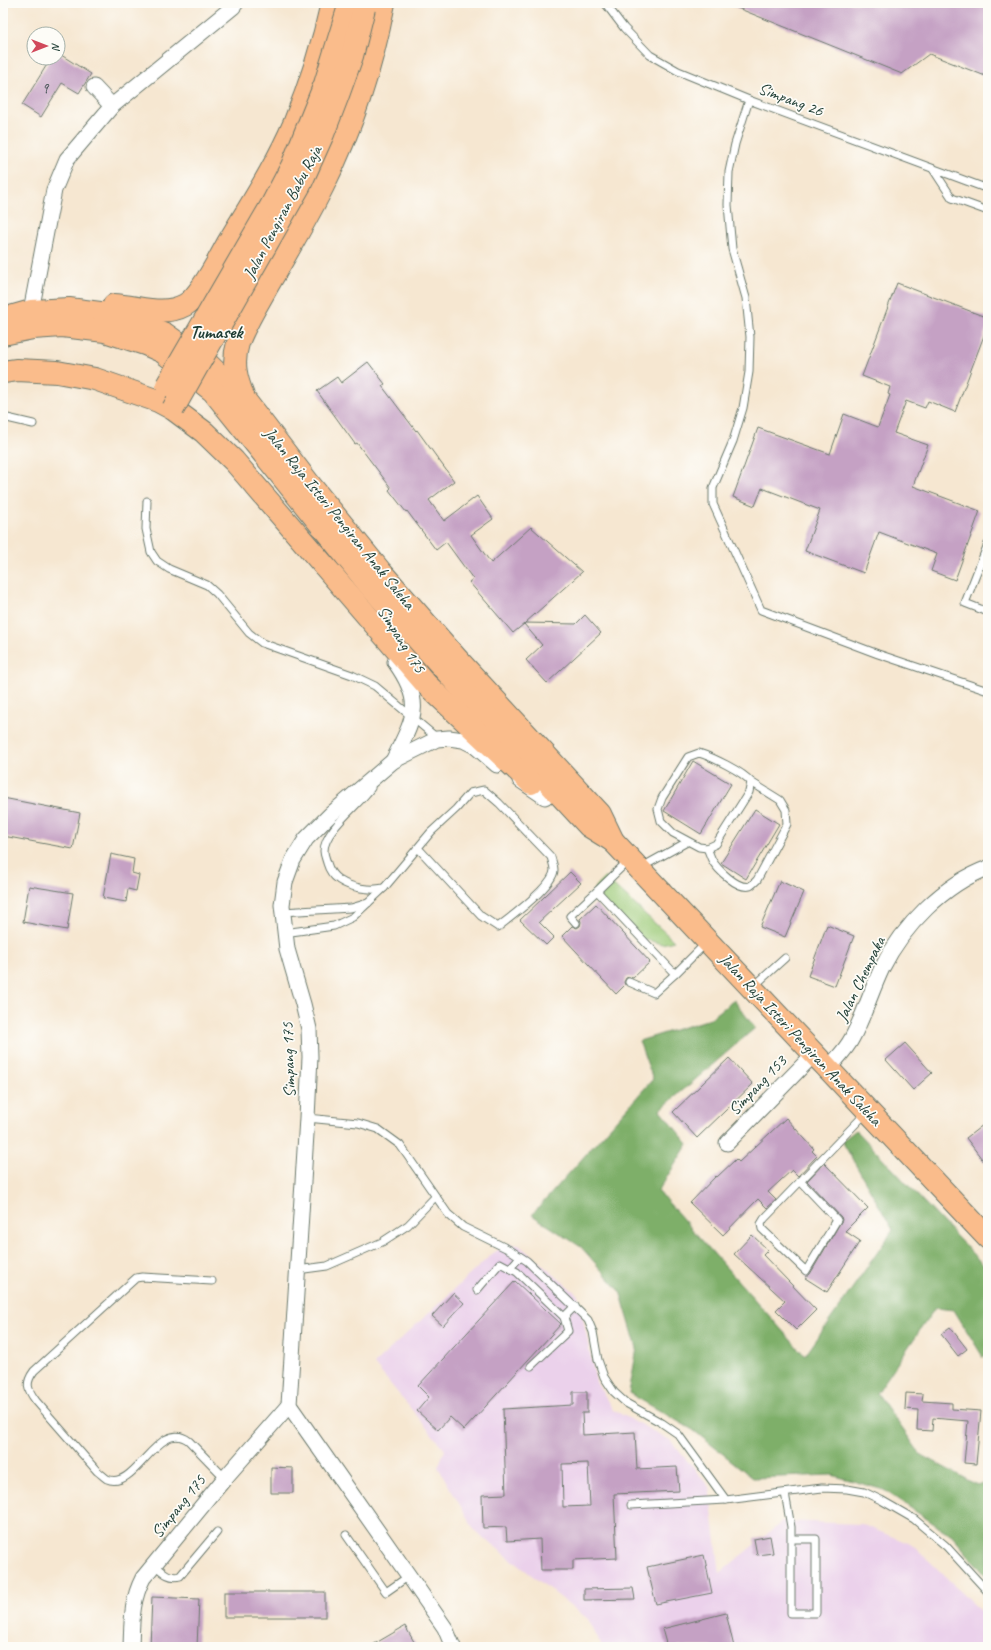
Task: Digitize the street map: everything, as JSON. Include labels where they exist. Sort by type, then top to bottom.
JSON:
[{"type":"main road","points":[[256,308],[235,335],[227,339],[217,339],[207,333],[198,321],[198,307],[212,272],[267,176],[293,125],[312,72],[332,3]]},
{"type":"main road","points":[[244,399],[236,377],[235,359],[239,343],[256,308],[323,186],[343,142],[362,92],[376,42],[366,4]]},
{"type":"main road","name":"Jalan Pengiran Babu Raja","points":[[165,405],[300,186],[338,95],[352,56],[366,4]]},
{"type":"main road","points":[[70,309],[96,304],[119,305],[164,311],[174,310],[187,304],[212,272]]},
{"type":"main road","name":"Jalan Raja Isteri Pengiran Anak Saleha","points":[[3,320],[31,311],[70,309],[108,314],[130,320],[165,334],[210,366],[244,399],[311,486],[381,572],[600,814],[613,841]]},
{"type":"main road","name":"Jalan Raja Isteri Pengiran Anak Saleha","points":[[3,334],[33,328],[62,326],[105,331],[139,342],[163,352],[213,391],[370,587],[475,703],[585,821],[613,841],[988,1238]]},
{"type":"main road","points":[[3,372],[17,370],[57,372],[95,378],[165,405],[204,432],[234,461],[426,684],[562,812],[585,821]]},
{"type":"street","points":[[31,311],[54,190],[67,159],[112,106],[236,3]]},
{"type":"street","points":[[94,86],[112,106]]},
{"type":"street","name":"Simpang 175","points":[[358,605],[382,644],[406,678],[413,693],[415,706],[413,719],[391,763]]},
{"type":"street","name":"Simpang 175","points":[[131,1647],[133,1605],[136,1591],[143,1578],[225,1478],[289,1405],[310,1056],[309,1029],[287,949],[282,912],[285,882],[293,860],[306,839],[330,815],[391,763],[437,739],[449,738],[463,740],[469,743],[498,766],[545,797]]},
{"type":"street","name":"Jalan Chempaka","points":[[821,1062],[844,1051],[852,1039],[883,967],[907,930],[938,897],[974,873],[988,868]]},
{"type":"street","name":"Simpang 153","points":[[727,1143],[821,1062]]},
{"type":"street","points":[[289,1405],[445,1628],[454,1647]]},
{"type":"lane","name":"Simpang 26","points":[[605,3],[624,28],[650,55],[678,71],[749,100],[986,188]]},
{"type":"lane","points":[[749,100],[735,144],[729,172],[728,205],[732,248],[746,298],[750,337],[749,372],[743,408],[733,441],[713,488],[713,504],[761,610],[878,654],[987,689]]},
{"type":"lane","points":[[933,169],[952,198],[988,210]]},
{"type":"lane","points":[[986,188],[988,179]]},
{"type":"lane","points":[[3,417],[33,424]]},
{"type":"lane","points":[[147,501],[146,529],[151,552],[157,561],[207,585],[217,594],[249,633],[262,643],[352,675],[375,686],[437,739]]},
{"type":"lane","points":[[988,544],[965,603],[988,612]]},
{"type":"lane","points":[[707,848],[712,860],[721,872],[742,886],[750,886],[757,880],[787,824],[786,810],[780,800],[750,782],[746,776],[708,756],[699,753],[688,757],[662,798],[658,809],[661,821],[673,833],[699,847],[707,848],[716,844],[749,792],[750,782]]},
{"type":"lane","points":[[384,888],[365,889],[346,885],[336,878],[329,869],[324,852],[326,842],[331,831],[369,791],[391,763]]},
{"type":"lane","points":[[284,933],[334,926],[353,918],[384,888],[431,832],[456,809],[470,793],[484,790],[499,803],[551,858],[554,870],[551,881],[515,914],[498,927],[481,916],[418,848]]},
{"type":"lane","points":[[576,923],[570,916],[597,891],[635,864],[688,842]]},
{"type":"lane","points":[[597,891],[674,974]]},
{"type":"lane","points":[[282,912],[351,908],[370,902]]},
{"type":"lane","points":[[629,982],[654,993],[708,941]]},
{"type":"lane","points":[[752,988],[784,958]]},
{"type":"lane","points":[[800,1181],[837,1220],[806,1271],[762,1229],[761,1224],[764,1219],[800,1181],[867,1111]]},
{"type":"lane","points":[[307,1118],[358,1123],[378,1129],[400,1145],[448,1214],[463,1227],[510,1250],[527,1261],[588,1320],[594,1332],[598,1360],[604,1377],[614,1392],[626,1403],[662,1423],[678,1434],[726,1500]]},
{"type":"lane","points":[[297,1270],[327,1266],[382,1242],[408,1225],[435,1197]]},
{"type":"lane","points":[[510,1268],[520,1256]]},
{"type":"lane","points":[[477,1290],[500,1264],[516,1272],[564,1317],[568,1331],[531,1366]]},
{"type":"lane","points":[[212,1281],[142,1277],[136,1278],[34,1371],[29,1379],[28,1386],[30,1394],[97,1471],[107,1479],[118,1481],[128,1475],[166,1439],[174,1436],[183,1436],[225,1478]]},
{"type":"lane","points":[[564,1317],[575,1306]]},
{"type":"lane","points":[[631,1505],[726,1500],[822,1488],[847,1489],[864,1492],[914,1519],[946,1546],[988,1592]]},
{"type":"lane","points":[[784,1493],[790,1527],[790,1539],[790,1613],[816,1613],[816,1539],[790,1539]]},
{"type":"lane","points":[[154,1565],[169,1576],[180,1576],[217,1532]]},
{"type":"lane","points":[[346,1536],[386,1592],[409,1576]]},
{"type":"shaded area","points":[[507,1244],[519,1245],[578,1295],[596,1382],[613,1410],[670,1440],[709,1487],[720,1573],[783,1521],[861,1524],[913,1545],[988,1618],[988,1647],[602,1647],[588,1619],[475,1531],[438,1467],[445,1450],[374,1364],[492,1254]]},
{"type":"green space","points":[[605,877],[674,941],[662,944],[637,937],[594,893],[594,889]]},
{"type":"green space","points":[[734,1000],[755,1028],[660,1110],[688,1144],[658,1191],[805,1356],[893,1230],[842,1141],[856,1130],[988,1270],[988,1353],[983,1357],[954,1310],[935,1308],[877,1393],[921,1455],[977,1485],[988,1481],[988,1578],[952,1536],[884,1490],[832,1475],[753,1478],[693,1430],[629,1393],[637,1348],[620,1291],[581,1247],[532,1215],[653,1079],[639,1041],[710,1019]]},
{"type":"building","points":[[725,3],[988,3],[988,77],[929,54],[902,74]]},
{"type":"building","points":[[66,58],[91,74],[79,93],[62,83],[41,117],[22,105],[46,66],[66,66]]},
{"type":"building","points":[[897,283],[988,318],[988,325],[955,412],[928,401],[925,408],[906,401],[894,433],[928,445],[913,486],[980,511],[955,580],[931,571],[937,554],[879,532],[864,573],[805,551],[820,510],[762,488],[755,506],[733,497],[758,428],[830,454],[844,414],[878,427],[890,395],[888,394],[890,387],[862,376]]},
{"type":"building","points":[[368,362],[385,384],[382,386],[416,431],[417,430],[454,481],[429,500],[444,521],[477,496],[493,519],[471,535],[491,563],[531,527],[582,572],[525,623],[576,624],[585,615],[601,633],[547,683],[526,660],[542,645],[524,624],[513,633],[469,582],[473,579],[446,542],[436,550],[407,511],[406,512],[389,490],[391,488],[357,443],[355,444],[317,391],[337,377],[341,383]]},
{"type":"building","points":[[693,761],[731,784],[701,834],[664,811]]},
{"type":"building","points":[[3,798],[80,813],[73,849],[3,836]]},
{"type":"building","points":[[755,809],[779,824],[746,879],[721,863]]},
{"type":"building","points":[[111,854],[134,859],[132,873],[139,875],[136,891],[128,889],[126,902],[103,898]]},
{"type":"building","points":[[570,872],[581,883],[539,922],[554,937],[546,945],[520,920]]},
{"type":"building","points":[[780,881],[804,892],[785,937],[760,927]]},
{"type":"building","points":[[29,886],[73,893],[67,930],[23,922]]},
{"type":"building","points":[[596,904],[650,962],[633,978],[626,978],[624,982],[625,985],[616,994],[562,936],[572,926],[577,928],[580,926],[580,919]]},
{"type":"building","points":[[827,925],[854,936],[835,986],[808,976]]},
{"type":"building","points":[[905,1043],[932,1073],[913,1090],[886,1060]]},
{"type":"building","points":[[729,1058],[753,1084],[697,1138],[673,1112]]},
{"type":"building","points":[[786,1118],[814,1149],[812,1151],[817,1156],[798,1176],[792,1170],[768,1192],[776,1200],[767,1208],[758,1199],[723,1235],[690,1203],[716,1176],[717,1177],[736,1159],[739,1162]]},
{"type":"building","points":[[988,1121],[988,1167],[966,1138]]},
{"type":"building","points":[[824,1163],[868,1208],[845,1231],[860,1241],[827,1292],[805,1278],[810,1274],[842,1220],[841,1217],[807,1181]]},
{"type":"building","points":[[752,1235],[768,1250],[763,1255],[816,1310],[796,1330],[776,1310],[785,1301],[734,1254]]},
{"type":"building","points":[[515,1281],[561,1324],[464,1430],[450,1417],[438,1430],[417,1411],[429,1397],[418,1386]]},
{"type":"building","points":[[453,1293],[464,1303],[443,1326],[432,1316]]},
{"type":"building","points":[[950,1327],[967,1349],[958,1356],[941,1334]]},
{"type":"building","points":[[573,1392],[587,1392],[587,1413],[582,1413],[583,1435],[635,1432],[637,1469],[677,1467],[679,1491],[614,1494],[617,1558],[573,1560],[573,1570],[541,1570],[540,1539],[507,1541],[506,1527],[483,1528],[482,1495],[506,1494],[503,1409],[573,1405]],"holes":[[[588,1463],[590,1506],[563,1507],[562,1464]]]},
{"type":"building","points":[[906,1393],[923,1394],[922,1401],[952,1403],[952,1409],[981,1411],[976,1464],[964,1463],[968,1421],[933,1418],[932,1431],[917,1430],[918,1410],[905,1409]]},
{"type":"building","points":[[271,1467],[293,1468],[293,1493],[271,1493]]},
{"type":"building","points":[[770,1536],[773,1553],[757,1555],[754,1539]]},
{"type":"building","points":[[704,1555],[712,1593],[656,1604],[647,1567]]},
{"type":"building","points":[[633,1588],[635,1599],[584,1600],[584,1589]]},
{"type":"building","points":[[224,1592],[325,1592],[325,1617],[224,1617]]},
{"type":"building","points":[[152,1597],[199,1599],[197,1647],[150,1647]]},
{"type":"building","points":[[726,1613],[734,1647],[667,1647],[662,1629]]},
{"type":"building","points":[[405,1626],[417,1647],[369,1647]]},
{"type":"district","name":"Tumasek","points":[[216,331]]}]
